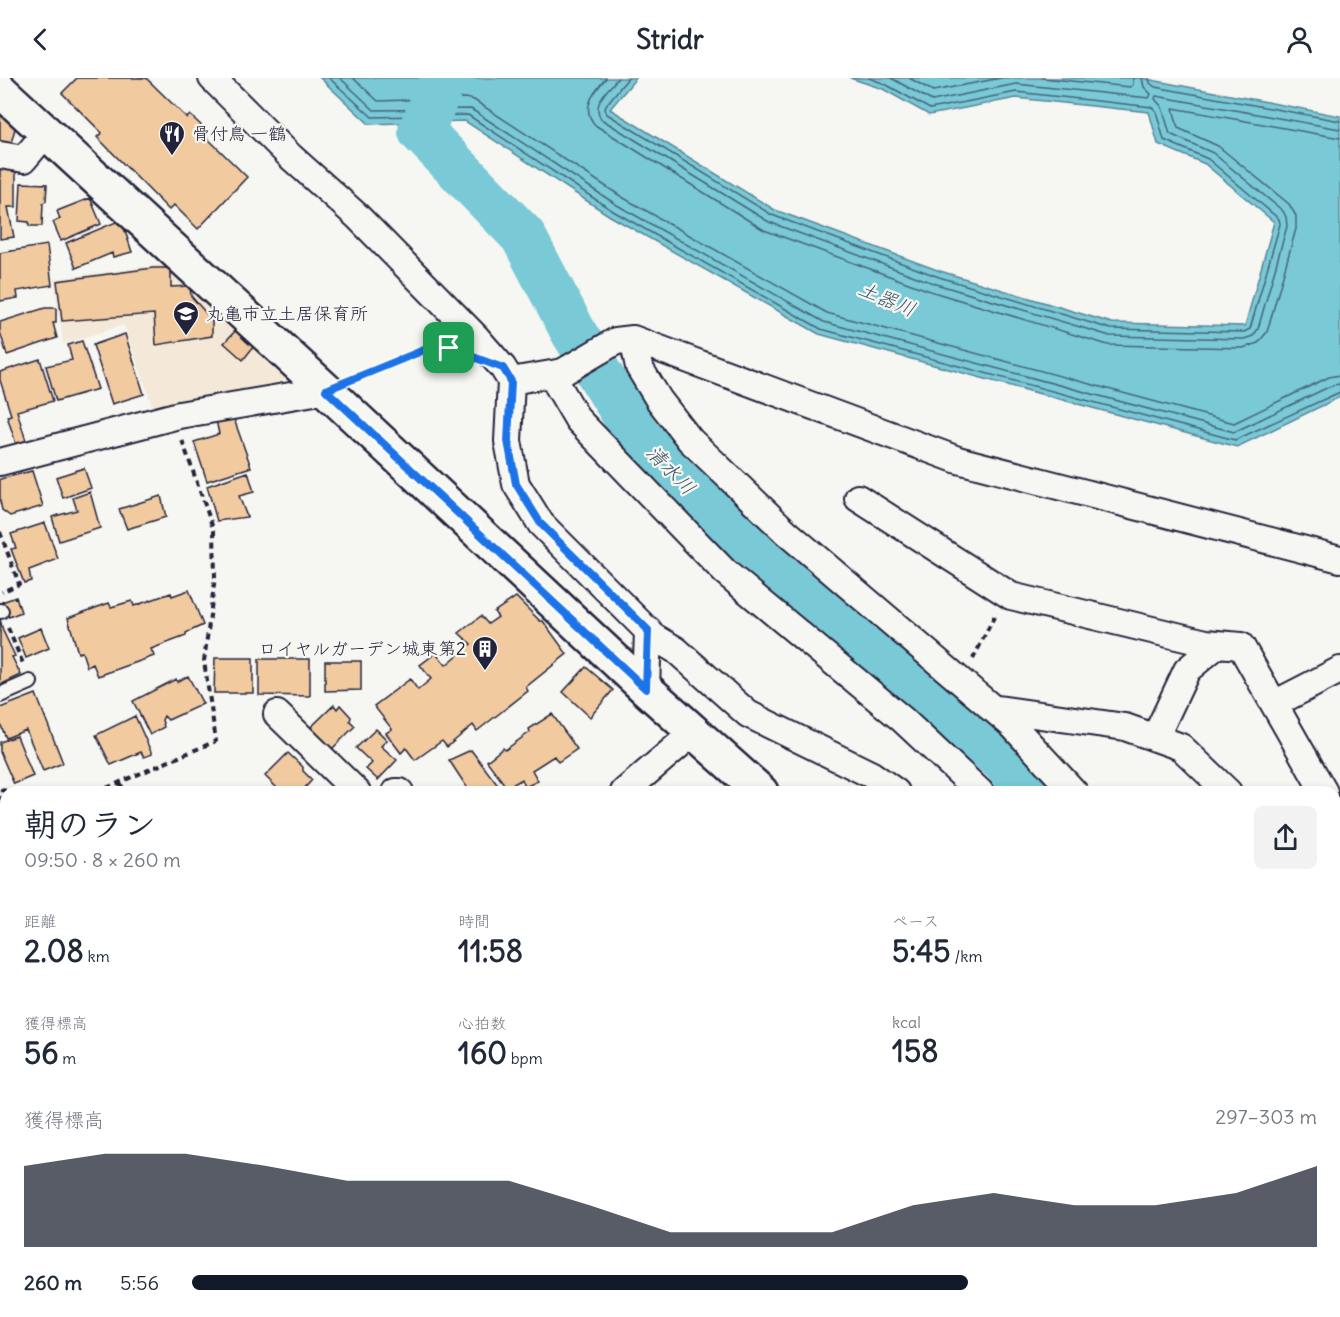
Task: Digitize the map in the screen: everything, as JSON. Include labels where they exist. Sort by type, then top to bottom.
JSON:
[{"type":"street","points":[[212,78],[291,157],[357,216],[503,368],[511,381],[508,441],[516,484],[541,524],[654,637],[676,650],[748,714],[872,775],[888,786]]},
{"type":"street","points":[[0,90],[646,689],[754,786]]},
{"type":"street","points":[[0,155],[24,159],[46,133]]},
{"type":"street","points":[[511,381],[557,373],[624,340],[958,460],[1340,559]]},
{"type":"street","points":[[624,340],[659,400],[690,440],[786,532],[1011,725],[1068,786]]},
{"type":"street","points":[[557,373],[578,420],[616,462],[725,572],[902,719],[975,786]]},
{"type":"street","points":[[0,462],[173,417],[326,390]]},
{"type":"street","points":[[858,498],[1011,596],[1206,643],[1240,646],[1321,786]]},
{"type":"street","points":[[646,689],[648,630]]},
{"type":"street","points":[[1155,738],[1187,670],[1218,644]]},
{"type":"street","points":[[1274,704],[1340,670]]},
{"type":"street","points":[[991,708],[1125,727],[1181,747],[1222,786]]},
{"type":"street","points":[[277,714],[351,786]]},
{"type":"street","points":[[631,786],[694,732]]},
{"type":"lane","points":[[0,695],[30,682]]},
{"type":"path","points":[[326,390],[424,350],[449,348],[460,352]]},
{"type":"path","points":[[112,786],[216,741],[204,661],[215,578],[214,531],[173,417]]},
{"type":"path","points":[[0,532],[19,584],[0,592]]},
{"type":"path","points":[[961,683],[1006,593]]},
{"type":"path","points":[[1,611],[30,682]]},
{"type":"path","points":[[119,783],[122,786]]},
{"type":"shaded area","name":"丸亀市立土居保育所","points":[[166,264],[286,376],[279,391],[154,410],[124,325],[63,344],[54,279]]},
{"type":"water","name":"土器川","points":[[320,78],[636,78],[610,109],[775,210],[940,271],[1112,323],[1245,326],[1274,222],[1205,164],[1158,144],[1149,112],[1016,98],[929,115],[883,89],[850,78],[1141,78],[1340,116],[1340,397],[1237,447],[819,334],[610,216],[465,121],[369,124]]},
{"type":"building","name":"骨付鳥 一鶴","points":[[77,78],[146,78],[187,118],[190,115],[203,127],[200,131],[247,177],[198,229],[174,205],[169,210],[97,137],[102,133],[62,93]]},
{"type":"building","points":[[0,110],[16,125],[10,147],[0,145]]},
{"type":"building","points":[[0,168],[16,171],[16,207],[8,207],[14,237],[0,239]]},
{"type":"building","points":[[21,183],[47,184],[42,226],[29,226],[29,222],[19,221]]},
{"type":"building","points":[[90,198],[101,224],[61,241],[53,222],[60,219],[57,211]]},
{"type":"building","points":[[116,222],[124,228],[132,252],[113,257],[112,253],[76,268],[66,243]]},
{"type":"building","points":[[47,245],[52,285],[17,291],[18,298],[0,301],[0,253]]},
{"type":"building","points":[[153,268],[171,268],[171,287],[190,286],[191,296],[212,320],[212,336],[156,345],[154,314],[62,321],[57,281]]},
{"type":"building","points":[[45,308],[56,308],[56,323],[53,323],[57,338],[7,355],[0,332],[0,322]]},
{"type":"building","points":[[236,330],[254,346],[243,360],[224,343]]},
{"type":"building","points":[[125,334],[144,394],[112,404],[93,345]]},
{"type":"building","points":[[82,341],[98,389],[56,401],[46,366],[72,360],[68,345]]},
{"type":"building","points":[[40,359],[53,401],[17,411],[27,444],[17,447],[7,416],[11,415],[0,380],[0,372]]},
{"type":"building","points":[[234,419],[251,467],[207,481],[194,442],[219,434],[216,420]]},
{"type":"building","points":[[84,468],[91,488],[63,498],[56,477]]},
{"type":"building","points":[[32,471],[43,506],[10,516],[2,510],[0,479]]},
{"type":"building","points":[[248,472],[254,492],[239,496],[247,517],[217,521],[207,486]]},
{"type":"building","points":[[90,492],[100,528],[59,541],[52,517],[77,510],[73,498]]},
{"type":"building","points":[[161,496],[166,517],[127,529],[119,509]]},
{"type":"building","points":[[45,523],[58,559],[29,570],[31,581],[24,583],[11,549],[16,548],[11,534]]},
{"type":"building","points":[[189,590],[203,625],[186,633],[186,636],[151,649],[154,656],[98,676],[93,664],[87,667],[82,652],[78,653],[68,618],[109,603],[111,607],[132,601],[134,606],[171,593],[172,596]]},
{"type":"building","points":[[16,597],[21,612],[9,617],[2,602]]},
{"type":"building","name":"ロイヤルガーデン城東第2","points":[[516,597],[540,621],[543,621],[567,654],[526,687],[528,691],[477,731],[473,725],[447,747],[442,741],[415,760],[406,748],[401,753],[386,733],[392,729],[374,706],[410,679],[418,690],[431,679],[420,665],[436,653],[446,665],[471,644],[459,633],[481,616],[488,624],[498,617],[494,612]]},
{"type":"building","points":[[0,619],[15,656],[12,657],[21,675],[0,685]]},
{"type":"building","points":[[41,628],[49,648],[26,658],[18,638]]},
{"type":"building","points":[[215,658],[253,658],[253,693],[214,693]]},
{"type":"building","points":[[259,659],[310,659],[310,696],[259,695]]},
{"type":"building","points":[[325,661],[361,661],[361,690],[325,691]]},
{"type":"building","points":[[586,667],[613,690],[590,717],[563,692]]},
{"type":"building","points":[[188,676],[203,704],[168,720],[164,716],[162,720],[164,727],[150,735],[133,701],[176,679],[177,682]]},
{"type":"building","points":[[36,694],[63,763],[43,771],[26,730],[6,738],[0,723],[0,708]]},
{"type":"building","points":[[334,705],[337,709],[340,705],[351,717],[350,721],[355,726],[332,749],[309,729]]},
{"type":"building","points":[[552,714],[577,749],[558,762],[554,756],[532,770],[538,781],[525,786],[522,779],[510,786],[506,786],[487,761],[503,748],[505,750],[530,732],[529,729]]},
{"type":"building","points":[[135,716],[152,754],[144,757],[141,752],[111,765],[96,735]]},
{"type":"building","points":[[376,729],[387,740],[381,746],[397,760],[378,780],[366,769],[372,763],[356,748]]},
{"type":"building","points":[[17,736],[33,776],[14,784],[0,752],[0,742]]},
{"type":"building","points":[[471,750],[498,786],[466,786],[449,760]]},
{"type":"building","points":[[288,753],[303,767],[303,771],[312,780],[306,786],[275,786],[265,776]]},
{"type":"waterway","name":"清水川","points":[[444,78],[421,131],[523,236],[574,333],[636,433],[673,477],[1004,761],[1025,786]]},
{"type":"place","name":"骨付鳥 一鶴","points":[[172,157]]},
{"type":"place","name":"丸亀市立土居保育所","points":[[186,337]]},
{"type":"place","name":"ロイヤルガーデン城東第2","points":[[485,672]]},
{"type":"route","points":[[449,348],[503,368],[511,381],[508,441],[516,484],[541,524],[648,630],[646,689],[326,390],[424,350],[449,348]]}]
